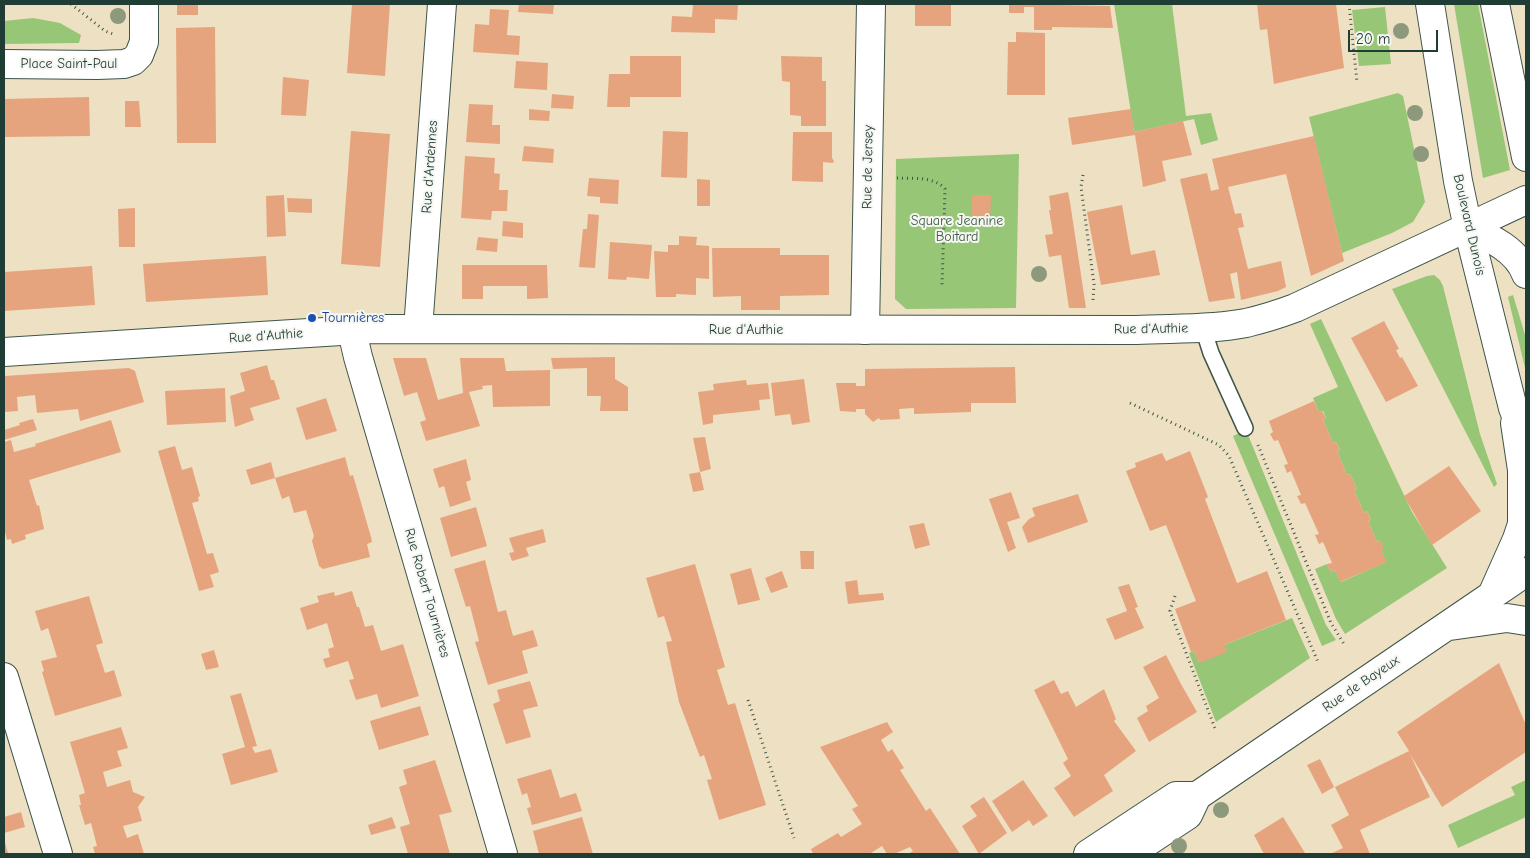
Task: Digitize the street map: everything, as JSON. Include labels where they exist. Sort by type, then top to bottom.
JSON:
[{"type":"street","name":"Place Saint-Paul","points":[[4,64],[97,65],[124,64],[133,61],[138,56],[144,42],[144,4]]},
{"type":"street","name":"Rue d'Ardennes","points":[[418,329],[442,4]]},
{"type":"street","name":"Rue de Jersey","points":[[865,330],[870,4]]},
{"type":"street","name":"Boulevard Dunois","points":[[1430,4],[1458,181],[1468,228],[1513,408],[1526,441]]},
{"type":"street","points":[[1495,4],[1526,157]]},
{"type":"street","name":"Rue d'Authie","points":[[4,352],[352,331],[418,329],[1136,330],[1203,328],[1244,323],[1295,308],[1526,200]]},
{"type":"street","points":[[1468,228],[1495,240],[1517,259],[1526,274]]},
{"type":"street","name":"Rue Robert Tournières","points":[[352,331],[503,854]]},
{"type":"street","points":[[1492,595],[1522,524],[1522,470],[1513,408]]},
{"type":"street","name":"Rue de Bayeux","points":[[1088,854],[1187,802],[1526,572]]},
{"type":"street","points":[[1446,626],[1507,618],[1526,621]]},
{"type":"street","points":[[4,678],[58,854]]},
{"type":"street","name":"Rue de Bayeux","points":[[1129,854],[1187,802]]},
{"type":"lane","points":[[1203,328],[1211,353],[1245,428]]},
{"type":"path","points":[[71,4],[104,31],[119,36]]},
{"type":"path","points":[[1349,4],[1358,82]]},
{"type":"path","points":[[1083,175],[1081,188],[1094,284],[1093,302]]},
{"type":"path","points":[[892,178],[934,180],[945,189],[942,285]]},
{"type":"path","points":[[1130,403],[1219,446],[1229,456],[1318,662]]},
{"type":"path","points":[[1256,440],[1331,623],[1344,644]]},
{"type":"path","points":[[1175,596],[1170,611],[1216,731]]},
{"type":"path","points":[[748,700],[794,838]]},
{"type":"green space","points":[[1114,4],[1172,4],[1186,116],[1211,113],[1218,140],[1201,145],[1194,119],[1134,132]]},
{"type":"green space","points":[[1454,4],[1478,4],[1510,170],[1483,178]]},
{"type":"green space","points":[[1385,7],[1391,64],[1359,66],[1352,10]]},
{"type":"green space","points":[[33,18],[60,23],[81,35],[79,43],[4,44],[4,21]]},
{"type":"green space","points":[[1398,93],[1403,96],[1425,202],[1413,222],[1392,233],[1342,253],[1309,117]]},
{"type":"green space","name":"Square Jeanine Boitard","points":[[1019,154],[1016,308],[906,309],[895,299],[896,159]]},
{"type":"green space","points":[[1434,275],[1443,286],[1480,434],[1497,484],[1494,487],[1392,289]]},
{"type":"green space","points":[[1513,295],[1526,338],[1526,372],[1508,297]]},
{"type":"green space","points":[[1321,319],[1412,512],[1447,568],[1345,634],[1336,619],[1315,569],[1327,564],[1331,572],[1335,570],[1341,582],[1386,562],[1381,550],[1380,540],[1377,542],[1368,521],[1371,520],[1367,511],[1364,513],[1354,490],[1357,489],[1350,474],[1347,475],[1337,451],[1340,450],[1336,442],[1333,443],[1323,419],[1326,418],[1323,411],[1319,412],[1313,398],[1338,387],[1310,324]]},
{"type":"green space","points":[[1246,430],[1326,625],[1336,640],[1322,646],[1233,436]]},
{"type":"green space","points":[[1292,618],[1310,658],[1216,722],[1189,653],[1194,651],[1199,662],[1224,645]]},
{"type":"green space","points":[[1526,780],[1526,817],[1458,848],[1448,825],[1515,795],[1511,787]]},
{"type":"building","points":[[177,4],[198,4],[198,15],[177,15]]},
{"type":"building","points":[[352,4],[390,4],[385,76],[347,73]]},
{"type":"building","points":[[519,4],[554,4],[553,14],[518,12]]},
{"type":"building","points":[[693,4],[738,4],[737,20],[715,19],[715,33],[671,32],[672,16],[692,17]]},
{"type":"building","points":[[915,4],[951,4],[951,26],[915,26]]},
{"type":"building","points":[[1009,4],[1110,6],[1113,28],[1052,27],[1052,30],[1034,30],[1034,7],[1024,7],[1024,13],[1009,13]]},
{"type":"building","points":[[1257,4],[1336,4],[1344,68],[1274,84],[1267,29],[1260,30]]},
{"type":"building","points":[[490,9],[509,10],[507,35],[520,36],[519,55],[473,52],[475,24],[489,25]]},
{"type":"building","points":[[215,27],[216,143],[177,143],[176,28]]},
{"type":"building","points":[[1016,32],[1045,33],[1045,95],[1007,95],[1008,42],[1016,42]]},
{"type":"building","points":[[630,56],[681,56],[681,97],[630,97],[630,107],[607,107],[609,74],[630,74]]},
{"type":"building","points":[[781,56],[822,57],[822,81],[826,81],[826,126],[801,126],[801,116],[790,115],[790,82],[782,81]]},
{"type":"building","points":[[516,61],[548,63],[547,90],[514,88]]},
{"type":"building","points":[[283,77],[309,80],[306,116],[281,115]]},
{"type":"building","points":[[552,94],[574,96],[573,109],[551,108]]},
{"type":"building","points":[[89,97],[90,136],[4,137],[4,99]]},
{"type":"building","points":[[125,101],[139,101],[141,127],[125,127]]},
{"type":"building","points":[[469,104],[493,105],[492,125],[500,125],[500,144],[466,142]]},
{"type":"building","points":[[529,109],[550,111],[549,121],[529,120]]},
{"type":"building","points":[[1131,109],[1134,132],[1183,121],[1192,155],[1162,161],[1166,181],[1143,187],[1135,135],[1072,145],[1068,118]]},
{"type":"building","points":[[351,131],[390,134],[380,267],[341,264]]},
{"type":"building","points":[[663,131],[688,132],[687,178],[661,177]]},
{"type":"building","points":[[793,132],[832,132],[832,158],[834,161],[833,163],[823,162],[823,182],[792,181]]},
{"type":"building","points":[[1314,136],[1344,261],[1311,276],[1286,174],[1228,187],[1235,214],[1241,213],[1244,227],[1238,228],[1248,269],[1281,261],[1286,287],[1278,291],[1241,300],[1237,272],[1230,274],[1235,298],[1209,302],[1180,179],[1207,173],[1211,191],[1219,189],[1212,159]]},
{"type":"building","points":[[524,146],[554,149],[553,163],[522,161]]},
{"type":"building","points":[[465,156],[495,158],[494,173],[500,174],[499,190],[508,190],[507,211],[492,211],[491,220],[461,218]]},
{"type":"building","points":[[589,178],[619,180],[618,204],[600,203],[600,197],[587,196]]},
{"type":"building","points":[[697,179],[710,180],[710,206],[697,206]]},
{"type":"building","points":[[1068,192],[1086,308],[1069,308],[1061,255],[1049,257],[1045,235],[1053,234],[1049,196]]},
{"type":"building","points":[[284,195],[286,236],[267,237],[266,196]]},
{"type":"building","points":[[972,195],[991,195],[990,224],[972,223]]},
{"type":"building","points":[[287,198],[312,199],[312,213],[288,212]]},
{"type":"building","points":[[1122,205],[1131,255],[1155,250],[1160,275],[1101,285],[1087,212]]},
{"type":"building","points":[[135,208],[135,247],[119,247],[118,209]]},
{"type":"building","points":[[588,214],[599,215],[595,268],[579,267],[583,229],[587,229]]},
{"type":"building","points":[[503,221],[523,223],[523,238],[502,236]]},
{"type":"building","points":[[679,236],[697,237],[696,245],[709,246],[709,279],[696,278],[696,295],[676,294],[676,297],[656,297],[654,251],[668,252],[668,245],[679,245]]},
{"type":"building","points":[[478,237],[498,239],[497,252],[476,250]]},
{"type":"building","points":[[610,242],[652,245],[649,279],[627,277],[626,280],[608,279]]},
{"type":"building","points":[[712,248],[780,248],[780,255],[829,255],[829,295],[780,296],[780,310],[741,310],[741,296],[713,297]]},
{"type":"building","points":[[266,256],[268,295],[146,302],[143,264]]},
{"type":"building","points":[[462,265],[547,265],[548,298],[527,299],[527,286],[483,286],[483,299],[462,299]]},
{"type":"building","points":[[92,266],[95,305],[4,311],[4,272]]},
{"type":"building","points":[[1384,321],[1399,349],[1396,350],[1400,358],[1402,357],[1418,386],[1386,402],[1351,338]]},
{"type":"building","points":[[615,357],[615,379],[628,387],[628,411],[600,411],[601,396],[587,396],[587,368],[553,369],[551,358]]},
{"type":"building","points":[[393,358],[426,358],[438,400],[463,393],[460,358],[504,358],[506,371],[550,370],[550,406],[493,407],[492,385],[482,386],[483,389],[469,392],[480,426],[426,441],[420,422],[426,420],[417,392],[404,396]]},
{"type":"building","points":[[267,365],[271,380],[274,380],[280,399],[250,408],[254,420],[235,427],[230,396],[245,391],[240,373]]},
{"type":"building","points":[[1015,367],[1016,403],[971,403],[971,412],[914,414],[914,408],[899,409],[900,419],[880,420],[879,418],[873,422],[865,414],[865,409],[856,409],[856,412],[840,411],[836,383],[856,383],[856,386],[865,386],[865,369]]},
{"type":"building","points":[[129,368],[135,371],[144,402],[80,421],[78,409],[37,413],[35,395],[17,397],[18,411],[4,412],[4,376]]},
{"type":"building","points":[[804,379],[810,422],[792,425],[790,414],[775,416],[771,383]]},
{"type":"building","points":[[746,380],[747,385],[768,383],[770,399],[759,400],[760,410],[713,415],[713,423],[703,425],[698,392],[714,390],[713,384]]},
{"type":"building","points":[[225,388],[226,422],[167,425],[165,391]]},
{"type":"building","points":[[326,398],[337,431],[306,440],[296,408]]},
{"type":"building","points":[[1314,401],[1319,412],[1322,411],[1326,418],[1323,419],[1333,443],[1336,442],[1340,450],[1337,451],[1347,475],[1350,474],[1357,489],[1354,490],[1364,513],[1367,511],[1371,520],[1368,521],[1377,542],[1380,540],[1384,549],[1381,550],[1387,562],[1340,582],[1335,570],[1331,572],[1327,564],[1332,563],[1323,542],[1319,544],[1315,535],[1319,534],[1305,503],[1301,504],[1297,496],[1301,495],[1291,471],[1287,473],[1284,465],[1288,464],[1278,440],[1274,441],[1270,434],[1273,432],[1269,421]]},
{"type":"building","points":[[33,419],[37,430],[4,440],[4,430]]},
{"type":"building","points":[[111,420],[121,452],[29,480],[37,506],[39,505],[44,529],[25,535],[26,539],[12,544],[11,539],[7,540],[4,528],[4,442],[11,440],[14,452]]},
{"type":"building","points":[[705,437],[711,469],[700,472],[693,438]]},
{"type":"building","points":[[175,446],[182,470],[192,467],[200,496],[198,497],[199,501],[192,503],[207,554],[213,553],[219,572],[210,575],[214,587],[199,591],[158,451]]},
{"type":"building","points":[[1190,451],[1208,497],[1205,499],[1237,583],[1267,571],[1286,620],[1224,645],[1227,652],[1199,663],[1194,651],[1191,652],[1175,609],[1196,601],[1166,525],[1150,531],[1126,471],[1136,467],[1135,463],[1162,453],[1166,461]]},
{"type":"building","points":[[345,457],[350,476],[353,475],[371,537],[372,542],[367,544],[370,557],[323,569],[319,566],[312,541],[314,536],[306,510],[294,513],[289,496],[282,499],[275,478]]},
{"type":"building","points":[[466,459],[471,480],[466,482],[471,500],[450,507],[444,486],[439,488],[433,469]]},
{"type":"building","points":[[271,462],[275,478],[251,485],[246,470]]},
{"type":"building","points":[[1449,466],[1481,511],[1432,545],[1404,496]]},
{"type":"building","points":[[700,472],[704,490],[693,492],[689,474]]},
{"type":"building","points":[[1011,492],[1020,518],[1007,522],[1016,548],[1008,552],[989,499]]},
{"type":"building","points":[[1078,494],[1088,522],[1028,543],[1022,527],[1029,519],[1035,516],[1032,508]]},
{"type":"building","points":[[476,507],[487,546],[451,557],[440,518]]},
{"type":"building","points":[[924,523],[930,545],[915,549],[909,526]]},
{"type":"building","points":[[543,529],[546,542],[526,548],[529,556],[512,561],[509,553],[514,552],[509,538]]},
{"type":"building","points":[[800,551],[814,551],[814,569],[801,569]]},
{"type":"building","points":[[485,560],[498,612],[506,610],[513,636],[533,630],[538,646],[522,651],[528,673],[488,685],[475,642],[479,641],[470,606],[466,607],[454,569]]},
{"type":"building","points":[[695,564],[725,667],[717,670],[728,705],[735,703],[766,805],[719,820],[707,780],[712,779],[704,755],[700,757],[679,702],[666,642],[672,641],[664,616],[658,618],[646,578]]},
{"type":"building","points":[[751,568],[760,600],[738,605],[730,574]]},
{"type":"building","points":[[782,571],[788,587],[771,593],[765,578]]},
{"type":"building","points":[[857,580],[859,595],[883,593],[884,600],[848,604],[845,582]]},
{"type":"building","points":[[1129,584],[1138,607],[1135,608],[1144,628],[1115,640],[1106,619],[1127,611],[1118,587]]},
{"type":"building","points":[[352,591],[365,627],[373,625],[381,651],[403,644],[419,696],[381,708],[377,694],[356,700],[349,680],[354,679],[348,661],[326,668],[323,659],[330,657],[328,649],[334,647],[327,623],[307,630],[300,608],[319,602],[317,596],[334,592],[335,596]]},
{"type":"building","points":[[89,596],[103,643],[96,645],[105,673],[114,670],[122,696],[55,716],[42,672],[44,671],[41,661],[57,657],[48,628],[41,631],[35,611]]},
{"type":"building","points":[[214,650],[219,667],[206,670],[201,654]]},
{"type":"building","points":[[1166,655],[1197,712],[1149,742],[1137,718],[1148,711],[1146,706],[1159,698],[1143,667]]},
{"type":"building","points":[[1499,663],[1526,725],[1526,752],[1442,807],[1410,754],[1430,797],[1360,830],[1370,854],[1330,854],[1343,848],[1331,825],[1349,815],[1335,787],[1409,751],[1397,732]]},
{"type":"building","points":[[1054,680],[1061,694],[1068,691],[1076,707],[1104,689],[1116,719],[1114,721],[1136,751],[1104,775],[1113,791],[1074,817],[1054,788],[1071,776],[1063,763],[1068,759],[1034,690]]},
{"type":"building","points":[[530,681],[538,706],[523,710],[531,737],[506,744],[493,704],[500,701],[497,690]]},
{"type":"building","points":[[241,693],[257,746],[252,747],[255,753],[271,749],[278,772],[231,785],[222,754],[245,747],[230,696]]},
{"type":"building","points":[[420,706],[429,735],[379,750],[370,721]]},
{"type":"building","points":[[887,722],[893,732],[881,740],[888,752],[892,749],[904,768],[900,770],[926,811],[930,808],[960,854],[908,854],[913,851],[910,847],[894,854],[887,854],[882,846],[872,854],[813,854],[811,849],[838,833],[841,837],[862,824],[852,809],[858,806],[820,747]]},
{"type":"building","points":[[121,727],[128,748],[117,751],[122,766],[103,772],[107,787],[130,780],[133,792],[145,797],[138,807],[142,821],[123,826],[127,838],[138,834],[144,854],[95,854],[93,847],[97,846],[91,823],[85,825],[79,805],[81,805],[79,795],[85,793],[70,742]]},
{"type":"building","points":[[1320,759],[1334,787],[1322,794],[1307,765]]},
{"type":"building","points":[[435,760],[452,812],[439,815],[450,854],[408,854],[400,827],[410,824],[399,787],[407,784],[403,770]]},
{"type":"building","points":[[551,769],[560,798],[576,793],[582,811],[532,825],[527,808],[531,807],[527,793],[522,795],[517,779]]},
{"type":"building","points":[[1023,780],[1048,816],[1033,826],[1029,820],[1012,832],[992,801]]},
{"type":"building","points":[[984,797],[1007,833],[979,854],[962,826],[977,816],[970,806]]},
{"type":"building","points":[[21,812],[25,827],[4,833],[4,817]]},
{"type":"building","points":[[392,817],[396,828],[371,835],[368,825]]},
{"type":"building","points":[[582,817],[593,854],[539,854],[533,831]]},
{"type":"building","points":[[1283,817],[1305,853],[1264,854],[1254,835]]},
{"type":"building","points":[[4,839],[8,853],[9,854],[4,854]]},
{"type":"place","name":"Tournières","points":[[312,318]]}]
